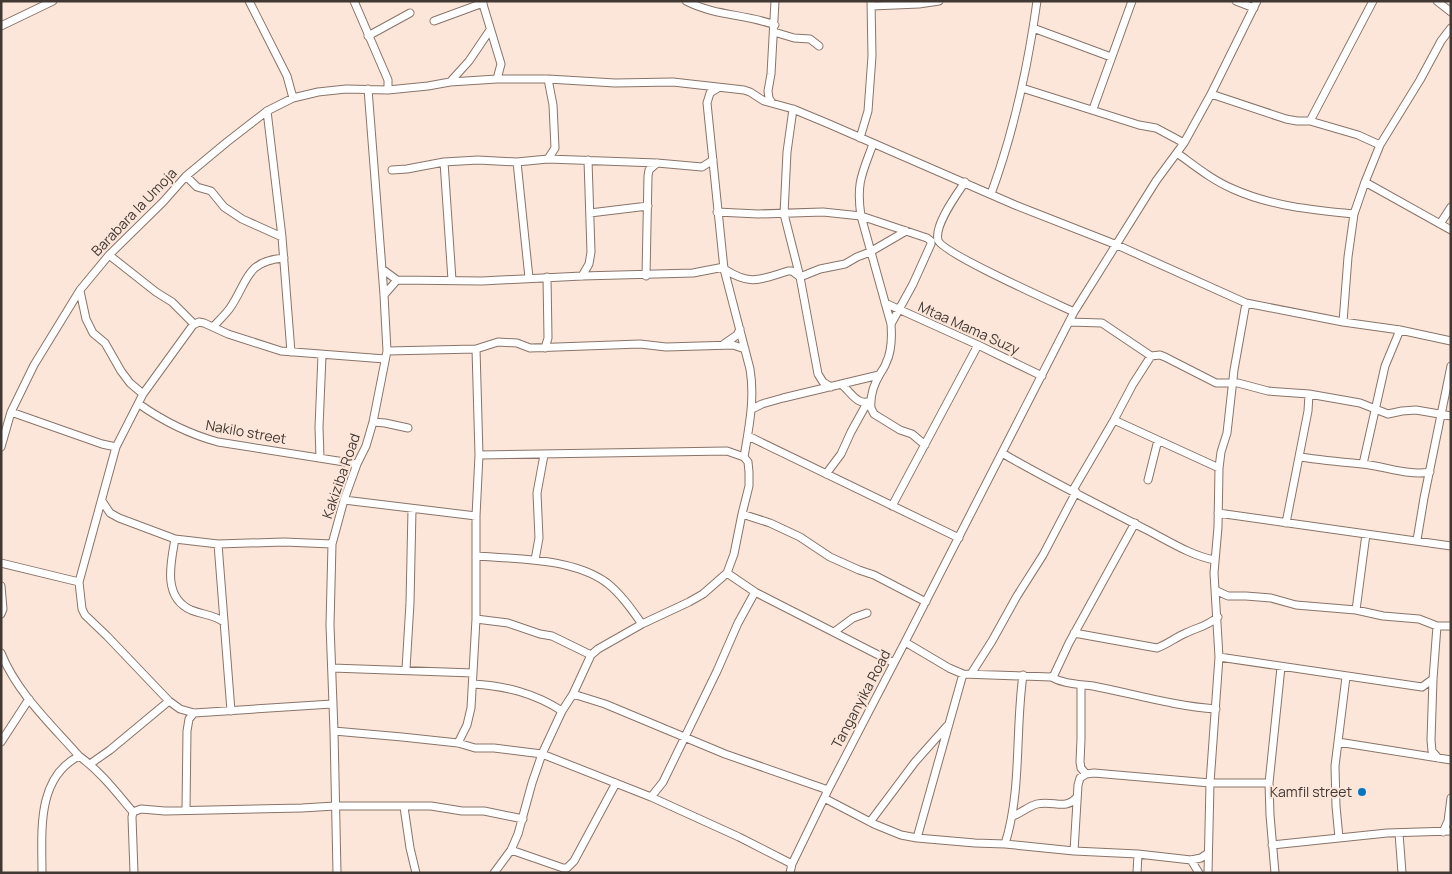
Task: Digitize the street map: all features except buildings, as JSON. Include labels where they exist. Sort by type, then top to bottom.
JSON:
[{"type":"street","points":[[1,26],[53,1]]},
{"type":"street","points":[[249,1],[287,76],[293,98]]},
{"type":"street","points":[[354,1],[388,80],[388,90]]},
{"type":"street","points":[[686,1],[730,16],[764,21],[794,38],[810,39],[819,46]]},
{"type":"street","points":[[772,103],[768,91],[775,28],[775,1]]},
{"type":"street","points":[[860,138],[868,111],[872,56],[870,25],[872,4],[918,4],[939,1]]},
{"type":"street","points":[[992,194],[1022,88],[1037,1]]},
{"type":"street","points":[[1092,109],[1132,1]]},
{"type":"street","points":[[1236,1],[1256,4]]},
{"type":"street","points":[[1310,121],[1373,1]]},
{"type":"street","points":[[1437,1],[1451,12]]},
{"type":"street","points":[[434,21],[483,2],[501,64],[497,79]]},
{"type":"street","name":"Tanganyika Road","points":[[790,873],[792,864],[828,790],[1074,312],[1156,181],[1184,143],[1256,4]]},
{"type":"street","points":[[368,36],[410,13]]},
{"type":"street","points":[[1033,28],[1111,57]]},
{"type":"street","points":[[1342,322],[1354,214],[1365,182],[1380,145],[1420,80],[1441,41],[1451,28]]},
{"type":"street","points":[[450,82],[469,61],[490,30]]},
{"type":"street","name":"Barabara la Umoja","points":[[1,447],[11,412],[34,365],[80,290],[108,255],[163,202],[186,176],[267,111],[293,98],[318,92],[368,89],[388,90],[450,82],[497,79],[548,79],[614,83],[673,82],[744,90],[764,101],[793,109],[1015,205],[1117,244],[1246,303],[1342,322],[1400,330],[1451,341]]},
{"type":"street","points":[[548,79],[553,106],[555,148],[548,159]]},
{"type":"street","points":[[718,88],[710,93],[706,103],[717,212],[724,268],[753,385],[752,409],[744,457]]},
{"type":"street","points":[[1022,88],[1139,125],[1156,128],[1184,143]]},
{"type":"street","name":"Kakiziba Road","points":[[337,873],[330,625],[332,544],[344,500],[357,464],[366,446],[373,422],[386,351],[384,294],[368,89]]},
{"type":"street","points":[[758,96],[768,91]]},
{"type":"street","points":[[1211,94],[1286,119],[1310,121],[1358,135],[1380,145]]},
{"type":"street","points":[[793,109],[787,152],[784,214],[800,277],[818,374],[823,382],[831,387]]},
{"type":"street","points":[[267,111],[282,237],[291,352]]},
{"type":"street","points":[[826,474],[841,454],[851,432],[869,402],[889,355],[891,324],[870,252],[858,200],[859,180],[873,144]]},
{"type":"street","points":[[1177,153],[1213,178],[1253,197],[1276,204],[1354,214]]},
{"type":"street","points":[[392,170],[444,162],[478,160],[517,162],[548,159],[657,163],[702,167],[714,172]]},
{"type":"street","points":[[582,276],[589,264],[588,160]]},
{"type":"street","points":[[702,167],[713,160]]},
{"type":"street","points":[[444,162],[452,280]]},
{"type":"street","points":[[517,162],[529,278]]},
{"type":"street","points":[[646,276],[649,170],[657,163]]},
{"type":"street","points":[[186,176],[197,187],[210,191],[224,206],[242,219],[282,237]]},
{"type":"street","points":[[965,182],[949,206],[939,229],[937,236],[941,246],[1074,312]]},
{"type":"street","points":[[1365,182],[1451,230]]},
{"type":"street","points":[[590,213],[648,206]]},
{"type":"street","points":[[1440,224],[1451,207]]},
{"type":"street","points":[[717,212],[784,214],[823,212],[861,216],[927,238],[931,244],[891,324]]},
{"type":"street","points":[[800,277],[820,269],[845,264],[906,231]]},
{"type":"street","points":[[108,255],[172,302],[194,324]]},
{"type":"street","points":[[214,326],[230,308],[250,273],[266,260],[284,258]]},
{"type":"street","points":[[382,269],[397,280],[646,276],[693,273],[724,268],[736,277],[751,281],[788,271],[792,271],[800,277]]},
{"type":"street","points":[[545,348],[548,338],[547,277]]},
{"type":"street","points":[[384,294],[397,280]]},
{"type":"street","points":[[80,290],[86,319],[93,333],[105,343],[130,383],[143,394]]},
{"type":"street","name":"Mtaa Mama Suzy","points":[[885,303],[1042,376]]},
{"type":"street","points":[[1208,873],[1210,783],[1220,657],[1217,591],[1214,573],[1218,527],[1218,468],[1220,452],[1227,433],[1246,303]]},
{"type":"street","points":[[332,704],[231,711],[194,712],[180,709],[169,701],[85,615],[82,609],[80,582],[116,447],[143,394],[194,324],[199,322],[214,326],[228,334],[281,351],[385,359]]},
{"type":"street","points":[[1069,322],[1102,323],[1151,356],[1160,355],[1165,357],[1216,383],[1233,383],[1268,391],[1309,394],[1360,403],[1388,414],[1416,410],[1451,416]]},
{"type":"street","points":[[723,344],[737,335],[740,329]]},
{"type":"street","points":[[1363,464],[1385,366],[1400,330]]},
{"type":"street","points":[[386,351],[476,349],[498,342],[517,343],[530,348],[640,344],[666,347],[723,344],[745,349]]},
{"type":"street","points":[[892,506],[978,345]]},
{"type":"street","points":[[458,743],[467,725],[471,708],[476,619],[476,516],[479,455],[476,349]]},
{"type":"street","points":[[320,458],[319,426],[322,355]]},
{"type":"street","points":[[917,838],[949,724],[967,674],[992,641],[1017,596],[1044,555],[1074,491],[1133,384],[1151,356]]},
{"type":"street","points":[[1417,540],[1451,366]]},
{"type":"street","points":[[810,392],[816,384],[818,374]]},
{"type":"street","points":[[752,409],[762,404],[879,375]]},
{"type":"street","points":[[842,385],[862,403],[869,402]]},
{"type":"street","points":[[1286,523],[1300,456],[1309,394]]},
{"type":"street","points":[[869,402],[874,414],[892,426],[912,434],[925,446]]},
{"type":"street","name":"Nakilo street","points":[[139,404],[180,429],[199,437],[218,442],[357,464]]},
{"type":"street","points":[[11,412],[102,444],[116,447]]},
{"type":"street","points":[[1114,420],[1218,468]]},
{"type":"street","points":[[373,422],[408,428]]},
{"type":"street","points":[[748,436],[959,538]]},
{"type":"street","points":[[1148,480],[1158,440]]},
{"type":"street","points":[[479,455],[727,451],[744,457],[748,462],[749,472],[749,486],[734,554],[727,573],[703,594],[642,624],[591,655],[542,754],[523,819],[511,850],[494,873]]},
{"type":"street","points":[[1002,453],[1038,474],[1206,559],[1215,560]]},
{"type":"street","points":[[535,560],[539,538],[537,493],[544,455]]},
{"type":"street","points":[[1300,456],[1323,461],[1363,464],[1410,473],[1430,472]]},
{"type":"street","points":[[344,500],[476,516]]},
{"type":"street","points":[[102,502],[106,509],[119,518],[176,539],[218,544],[284,542],[332,544]]},
{"type":"street","points":[[406,669],[410,603],[412,508]]},
{"type":"street","points":[[1218,513],[1451,546]]},
{"type":"street","points":[[742,514],[770,523],[800,537],[830,557],[874,575],[926,602]]},
{"type":"street","points":[[1051,677],[1056,671],[1074,633],[1135,523]]},
{"type":"street","points":[[1356,610],[1366,534]]},
{"type":"street","points":[[176,539],[170,580],[174,593],[181,603],[190,610],[215,616],[224,622]]},
{"type":"street","points":[[218,544],[231,711]]},
{"type":"street","points":[[476,556],[535,560],[566,565],[592,574],[608,584],[622,598],[642,624]]},
{"type":"street","points":[[1,563],[80,582]]},
{"type":"street","points":[[727,573],[755,592],[894,663]]},
{"type":"street","points":[[1,586],[3,609],[1,614]]},
{"type":"street","points":[[1217,591],[1228,596],[1260,596],[1296,605],[1356,610],[1383,616],[1419,619],[1437,626],[1451,626]]},
{"type":"street","points":[[651,797],[663,782],[755,592]]},
{"type":"street","points":[[834,632],[853,618],[867,613]]},
{"type":"street","points":[[1074,633],[1157,648],[1168,644],[1184,633],[1204,628],[1218,617]]},
{"type":"street","points":[[476,619],[508,623],[552,636],[591,655]]},
{"type":"street","points":[[1424,756],[1431,748],[1437,626]]},
{"type":"street","points":[[905,642],[928,657],[967,674],[1051,677],[1066,683],[1196,708],[1216,709]]},
{"type":"street","points":[[1,653],[13,679],[29,699],[79,756],[90,764],[133,812],[131,828],[134,873]]},
{"type":"street","points":[[1220,657],[1422,687],[1428,690],[1432,698]]},
{"type":"street","points":[[1275,873],[1269,783],[1281,667]]},
{"type":"street","points":[[332,668],[406,669],[473,673]]},
{"type":"street","points":[[1005,844],[1013,816],[1019,702],[1023,675]]},
{"type":"street","points":[[1339,838],[1335,785],[1346,676]]},
{"type":"street","points":[[1422,687],[1433,679]]},
{"type":"street","points":[[473,684],[502,686],[525,692],[549,702],[562,711]]},
{"type":"street","points":[[1081,685],[1080,762],[1081,768],[1086,774]]},
{"type":"street","points":[[573,694],[588,697],[686,736],[725,754],[828,790]]},
{"type":"street","points":[[1,742],[29,699]]},
{"type":"street","points":[[90,764],[169,701]]},
{"type":"street","points":[[186,810],[187,731],[189,719],[194,712]]},
{"type":"street","points":[[870,822],[915,762],[949,724]]},
{"type":"street","points":[[334,731],[458,743],[475,748],[494,748],[542,754],[651,797],[739,837],[792,864]]},
{"type":"street","points":[[1338,742],[1451,760]]},
{"type":"street","points":[[1431,748],[1438,758]]},
{"type":"street","points":[[42,873],[42,819],[44,804],[51,786],[63,765],[79,756]]},
{"type":"street","points":[[1074,851],[1080,778],[1086,774],[1094,773],[1210,783],[1269,783]]},
{"type":"street","points":[[511,850],[567,871],[616,783]]},
{"type":"street","points":[[1013,816],[1036,804],[1051,802],[1061,805],[1072,803],[1078,797]]},
{"type":"street","points":[[824,798],[885,829],[917,838],[1074,851],[1138,854],[1191,860],[1201,858],[1208,852]]},
{"type":"street","points":[[1272,845],[1400,833],[1447,832],[1451,798]]},
{"type":"street","points":[[133,812],[141,809],[431,806],[462,811],[484,811],[523,819]]},
{"type":"street","points":[[404,807],[416,873]]},
{"type":"street","points":[[1400,833],[1402,873]]},
{"type":"street","points":[[1137,873],[1138,854]]},
{"type":"street","points":[[1191,860],[1199,873]]},
{"type":"place","name":"Kamfil street","points":[[1362,792]]}]
